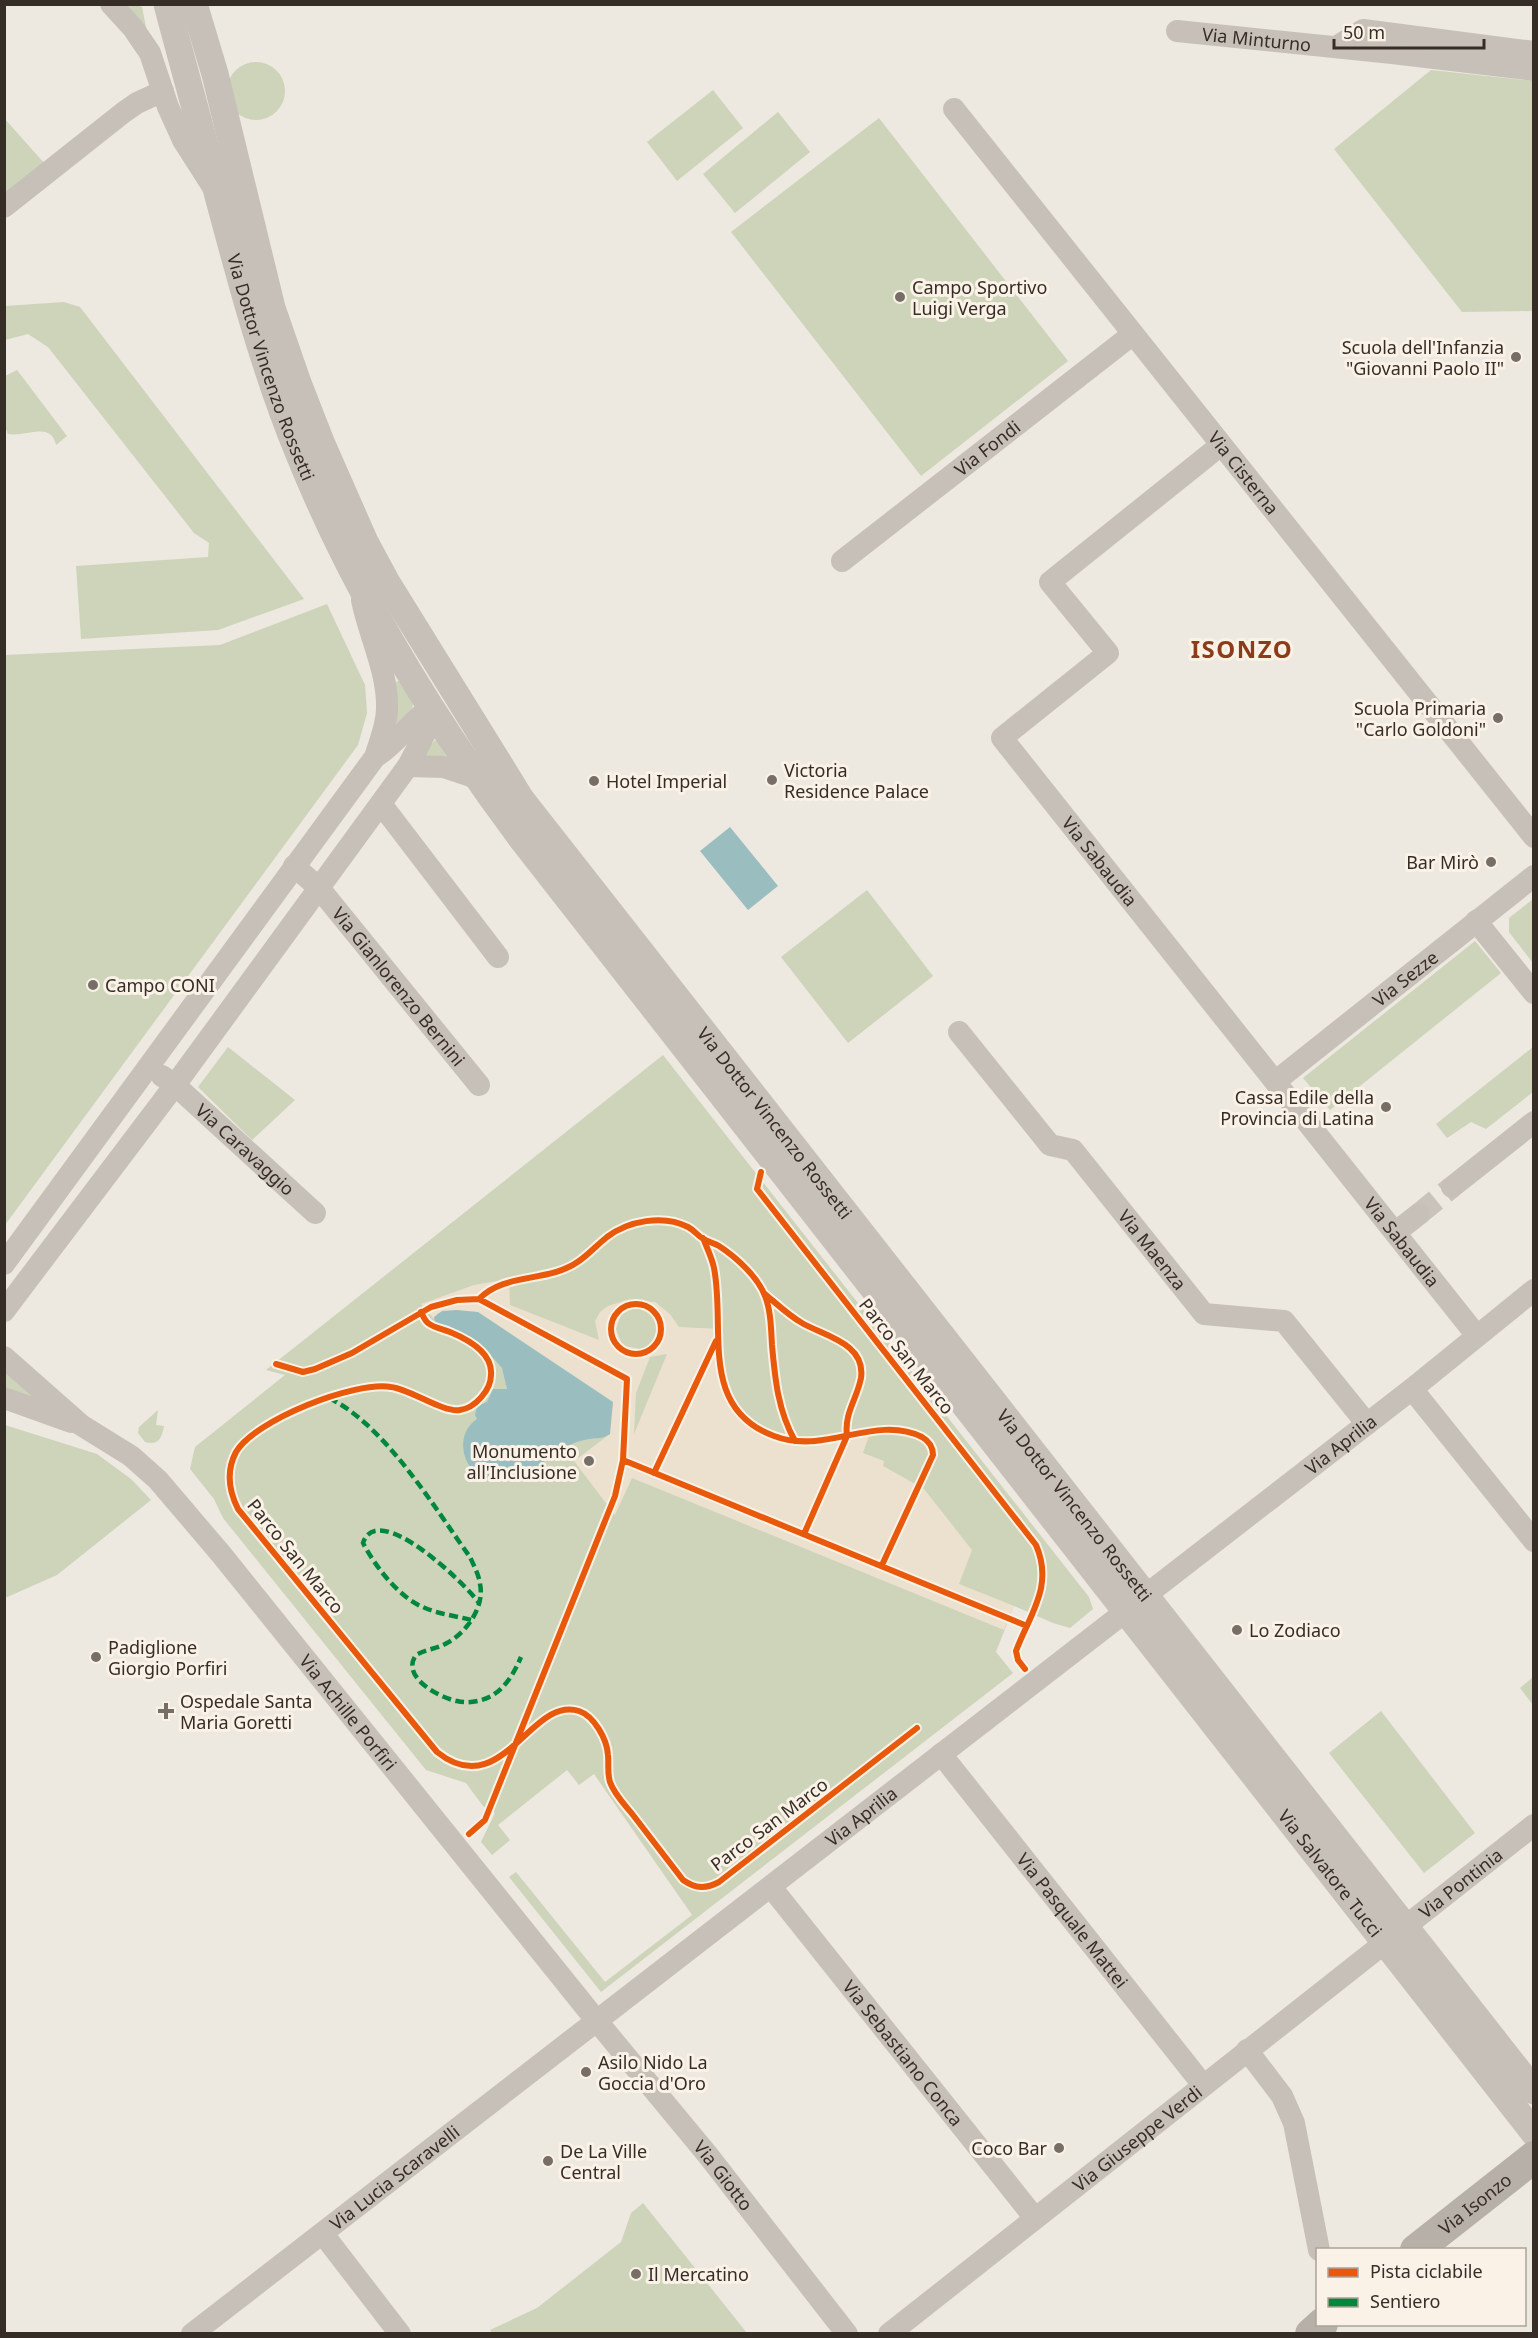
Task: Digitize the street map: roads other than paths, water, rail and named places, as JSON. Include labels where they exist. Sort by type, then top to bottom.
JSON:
[{"type":"main road","name":"Via Isonzo","points":[[1419,2248],[1533,2157]]},
{"type":"street","points":[[111,4],[146,46],[156,66],[163,91],[183,140],[218,194]]},
{"type":"street","name":"Via Dottor Vincenzo Rossetti","points":[[167,4],[246,297],[281,409],[324,512],[359,585],[392,644],[442,697],[1136,1604]]},
{"type":"street","name":"Via Dottor Vincenzo Rossetti","points":[[194,4],[214,74],[269,297],[297,383],[364,542],[442,697],[480,779],[524,842],[1136,1604]]},
{"type":"street","name":"Via Minturno","points":[[1336,47],[1363,30],[1533,52]]},
{"type":"street","name":"Via Minturno","points":[[1177,31],[1533,70]]},
{"type":"street","points":[[4,207],[124,112],[149,96],[163,91]]},
{"type":"street","name":"Via Cisterna","points":[[954,109],[1533,837]]},
{"type":"street","name":"Via Fondi","points":[[842,561],[1133,334]]},
{"type":"street","name":"Via Sabaudia","points":[[1221,445],[1050,582],[1108,653],[1002,738],[1478,1336]]},
{"type":"street","points":[[4,1264],[375,757],[384,731],[387,709],[386,690],[359,585]]},
{"type":"street","points":[[375,757],[388,749],[418,715],[442,697]]},
{"type":"street","points":[[4,1311],[175,1085],[381,804],[408,766],[442,697]]},
{"type":"street","points":[[408,766],[444,767],[480,779]]},
{"type":"street","points":[[381,804],[498,957]]},
{"type":"street","name":"Via Gianlorenzo Bernini","points":[[294,866],[320,888],[479,1085]]},
{"type":"street","name":"Via Sezze","points":[[1276,1081],[1533,876]]},
{"type":"street","points":[[1476,921],[1533,993]]},
{"type":"street","name":"Via Maenza","points":[[959,1032],[1050,1145],[1072,1150],[1204,1314],[1284,1321],[1367,1425]]},
{"type":"street","name":"Via Caravaggio","points":[[148,1068],[175,1085],[315,1214]]},
{"type":"street","points":[[1452,1187],[1533,1122]]},
{"type":"street","points":[[1396,1232],[1419,1214]]},
{"type":"street","name":"Via Aprilia","points":[[596,2020],[1367,1425],[1533,1290]]},
{"type":"street","name":"Via Achille Porfiri","points":[[4,1357],[81,1425],[131,1456],[165,1488],[251,1591],[596,2020]]},
{"type":"street","points":[[1412,1389],[1533,1541]]},
{"type":"street","name":"Via Achille Porfiri","points":[[4,1398],[81,1425]]},
{"type":"street","name":"Via Salvatore Tucci","points":[[1136,1604],[1394,1933],[1533,2091]]},
{"type":"street","name":"Via Pasquale Mattei","points":[[941,1754],[1203,2085]]},
{"type":"street","name":"Via Pontinia","points":[[1394,1933],[1533,1825]]},
{"type":"street","name":"Via Sebastiano Conca","points":[[771,1887],[1034,2217]]},
{"type":"street","name":"Via Salvatore Tucci","points":[[1394,1933],[1533,2133]]},
{"type":"street","name":"Via Giuseppe Verdi","points":[[889,2334],[1394,1933]]},
{"type":"street","name":"Via Lucia Scaravelli","points":[[192,2334],[596,2020]]},
{"type":"street","name":"Via Giotto","points":[[596,2020],[708,2154],[847,2334]]},
{"type":"street","points":[[1247,2050],[1282,2096],[1294,2123],[1319,2248]]},
{"type":"street","points":[[323,2234],[400,2334]]},
{"type":"water","points":[[730,827],[778,886],[748,910],[700,851]]},
{"type":"water","points":[[442,1311],[478,1312],[613,1402],[610,1434],[577,1442],[559,1450],[527,1477],[495,1481],[477,1474],[464,1454],[466,1431],[477,1419],[475,1415],[477,1406],[487,1402],[493,1389],[507,1389],[502,1368],[494,1359],[466,1335],[435,1322],[434,1317]]},
{"type":"tunnel","points":[[1419,1214],[1452,1187]]},
{"type":"place","name":"Campo Sportivo Luigi Verga","points":[[900,297]]},
{"type":"place","name":"Scuola dell'Infanzia \"Giovanni Paolo II\"","points":[[1516,357]]},
{"type":"place","name":"Scuola Primaria \"Carlo Goldoni\"","points":[[1498,718]]},
{"type":"place","name":"Victoria Residence Palace","points":[[772,780]]},
{"type":"place","name":"Hotel Imperial","points":[[594,781]]},
{"type":"place","name":"Bar Mirò","points":[[1491,862]]},
{"type":"place","name":"Campo CONI","points":[[93,985]]},
{"type":"place","name":"Cassa Edile della Provincia di Latina","points":[[1386,1107]]},
{"type":"place","name":"Monumento all'Inclusione","points":[[589,1461]]},
{"type":"place","name":"Lo Zodiaco","points":[[1237,1630]]},
{"type":"place","name":"Padiglione Giorgio Porfiri","points":[[96,1657]]},
{"type":"place","name":"Ospedale Santa Maria Goretti","points":[[166,1711]]},
{"type":"place","name":"Asilo Nido La Goccia d'Oro","points":[[586,2072]]},
{"type":"place","name":"Coco Bar","points":[[1059,2148]]},
{"type":"place","name":"De La Ville Central","points":[[548,2161]]},
{"type":"place","name":"Il Mercatino","points":[[636,2274]]},
{"type":"district","name":"ISONZO","points":[[1242,648]]}]
